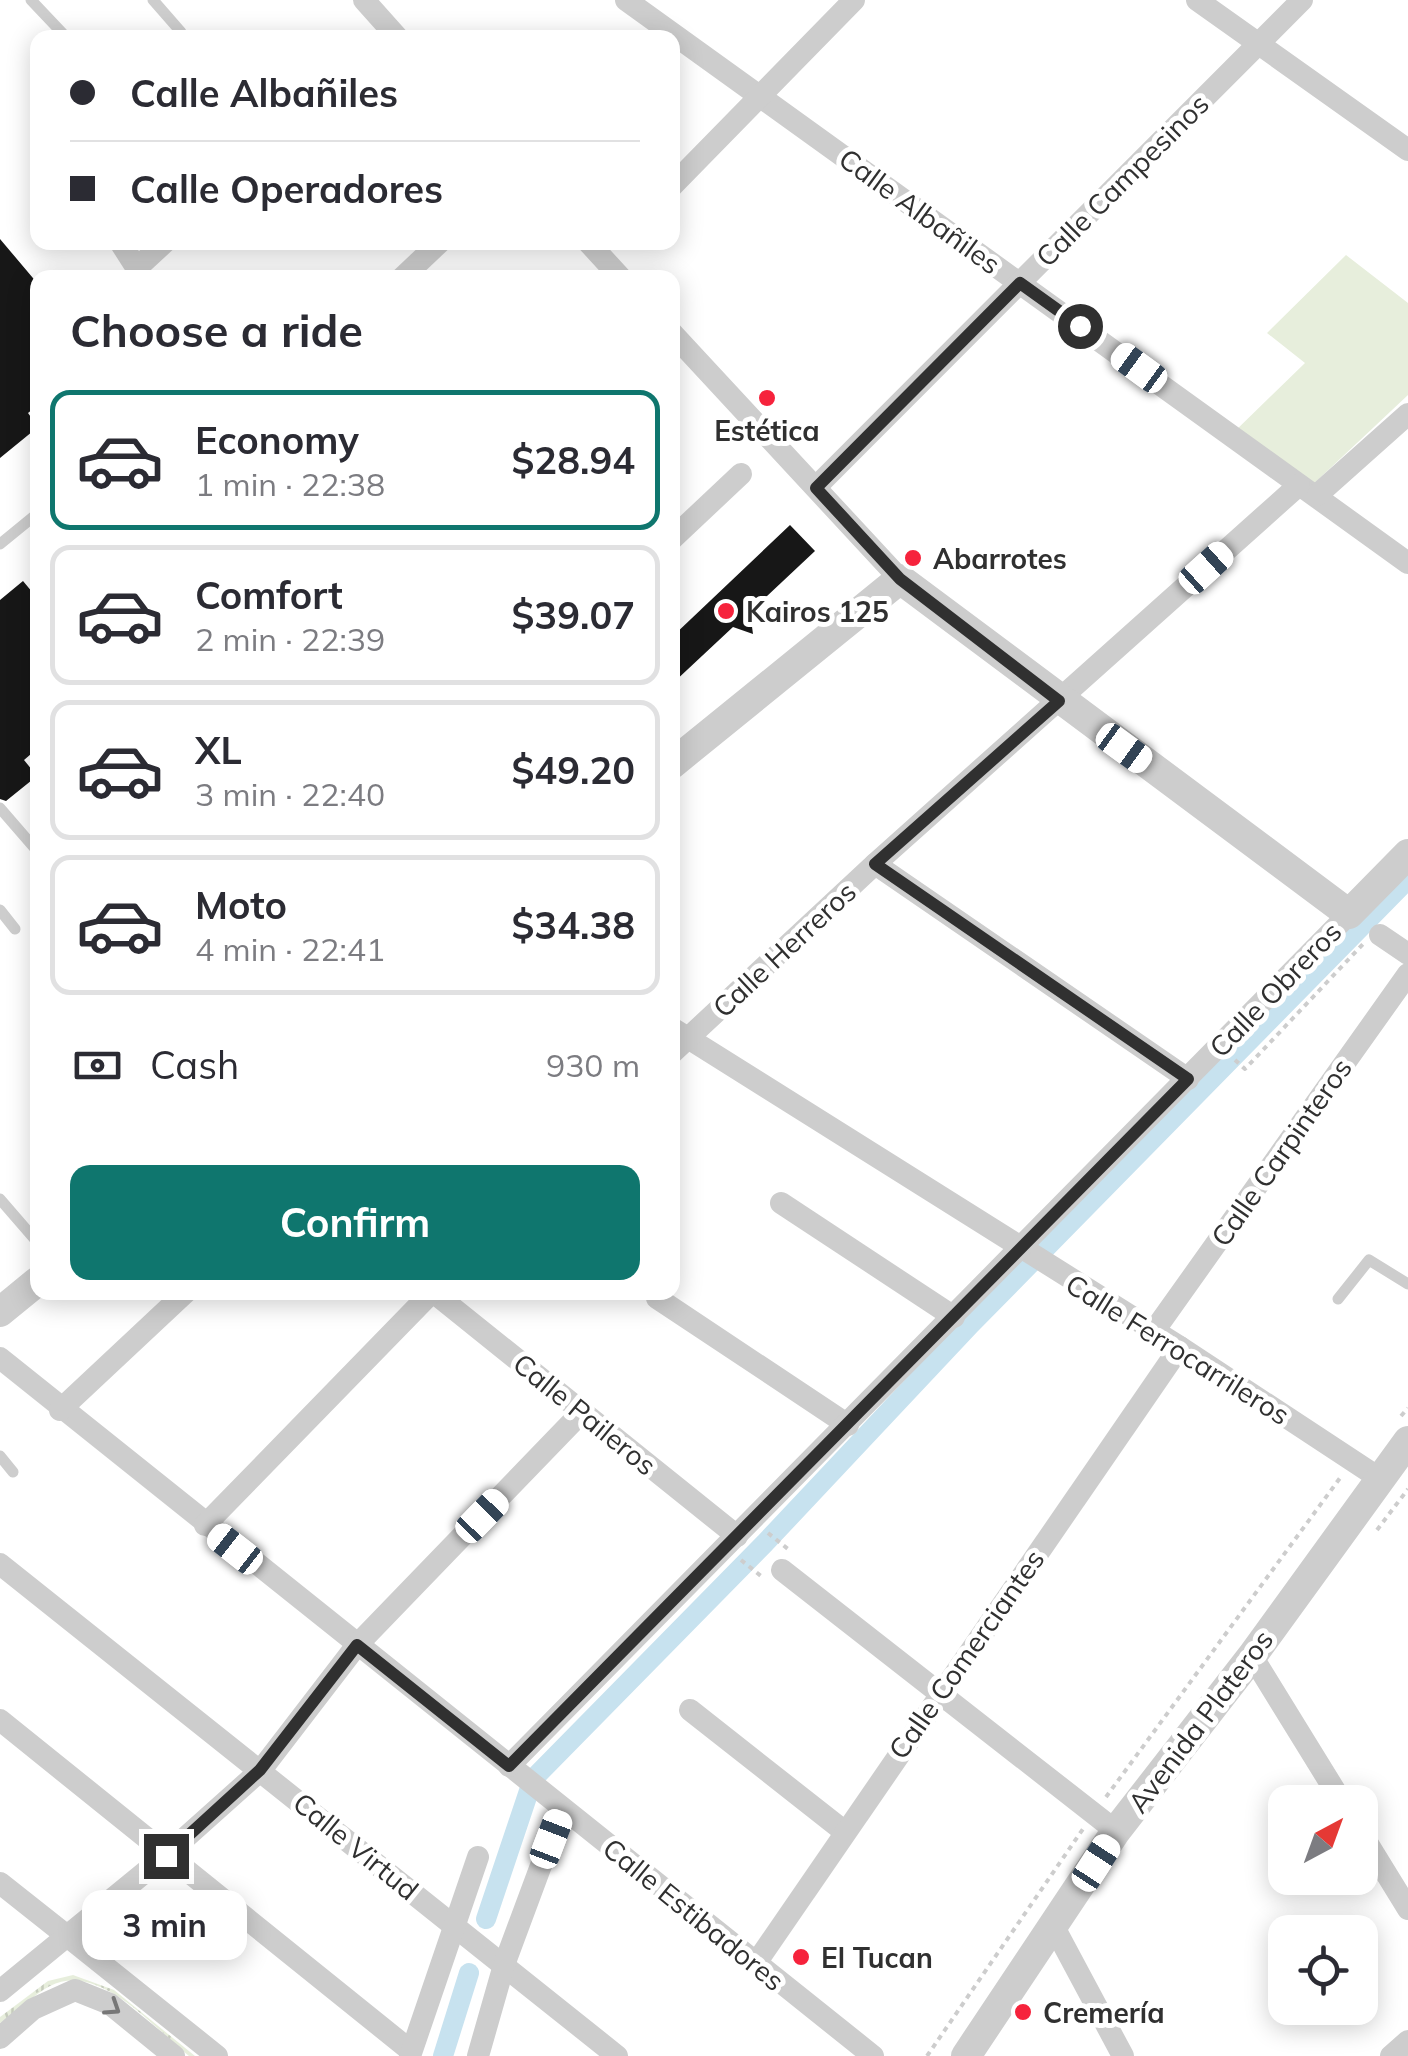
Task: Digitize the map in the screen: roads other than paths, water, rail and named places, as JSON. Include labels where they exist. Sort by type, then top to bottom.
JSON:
[{"type":"street","points":[[364,0],[391,30]]},
{"type":"street","name":"Calle Albañiles","points":[[626,0],[669,30]]},
{"type":"street","points":[[680,178],[854,0]]},
{"type":"street","points":[[1198,0],[1408,150]]},
{"type":"street","name":"Calle Campesinos","points":[[816,488],[1302,0]]},
{"type":"street","name":"Calle Albañiles","points":[[680,38],[1408,562]]},
{"type":"street","points":[[142,270],[158,250]]},
{"type":"street","points":[[410,270],[432,250]]},
{"type":"street","points":[[595,250],[614,270]]},
{"type":"street","points":[[680,342],[900,579],[1349,914]]},
{"type":"street","name":"Calle Herreros","points":[[680,1038],[1059,701],[1307,491],[1408,414]]},
{"type":"street","points":[[680,531],[741,474]]},
{"type":"street","points":[[680,758],[900,579]]},
{"type":"street","name":"Calle Obreros","points":[[512,1768],[738,1548],[848,1424],[954,1317],[1026,1253],[1188,1079],[1408,854]]},
{"type":"street","points":[[875,864],[1188,1079]]},
{"type":"street","points":[[1380,935],[1408,954]]},
{"type":"street","name":"Calle Carpinteros","points":[[1154,1330],[1408,974]]},
{"type":"street","name":"Calle Ferrocarrileros","points":[[680,1041],[1180,1346],[1379,1478]]},
{"type":"street","points":[[781,1203],[954,1317]]},
{"type":"street","points":[[2,1307],[30,1287]]},
{"type":"street","points":[[60,1410],[177,1300]]},
{"type":"street","points":[[205,1525],[425,1300]]},
{"type":"street","name":"Calle Paileros","points":[[443,1300],[582,1412],[738,1548]]},
{"type":"street","points":[[660,1300],[848,1424]]},
{"type":"street","name":"Calle Comerciantes","points":[[756,1963],[1180,1346]]},
{"type":"street","name":"Calle Estibadores","points":[[0,1358],[60,1410],[873,2056]]},
{"type":"street","points":[[0,1991],[166,1856],[260,1770],[357,1645],[582,1412]]},
{"type":"street","name":"Avenida Plateros","points":[[966,2056],[1054,1927],[1105,1822],[1252,1656],[1408,1441]]},
{"type":"street","name":"Calle Virtud","points":[[0,1564],[617,2056]]},
{"type":"street","points":[[777,1565],[1105,1822]]},
{"type":"street","points":[[1252,1656],[1332,1785]]},
{"type":"street","points":[[690,1710],[844,1832]]},
{"type":"street","points":[[0,1720],[410,2054],[452,1923],[478,1857]]},
{"type":"street","points":[[478,2056],[504,1965],[562,1809]]},
{"type":"street","points":[[1378,1860],[1408,1909]]},
{"type":"street","points":[[0,1883],[217,2056]]},
{"type":"street","points":[[1054,1927],[1123,2056]]},
{"type":"street","points":[[0,2038],[33,2009],[75,1990],[110,2004],[174,2056]]},
{"type":"street","points":[[1392,2056],[1408,2041]]},
{"type":"lane","points":[[31,0],[59,30]]},
{"type":"lane","points":[[153,0],[180,30]]},
{"type":"lane","points":[[0,544],[30,520]]},
{"type":"lane","points":[[0,808],[30,843]]},
{"type":"lane","points":[[0,910],[15,929]]},
{"type":"lane","points":[[0,1199],[30,1234]]},
{"type":"lane","points":[[1338,1299],[1369,1260],[1408,1284]]},
{"type":"lane","points":[[0,1456],[13,1472]]},
{"type":"waterway","points":[[486,1919],[533,1779],[765,1543],[970,1325],[1408,879]]},
{"type":"waterway","points":[[443,2056],[469,1973]]},
{"type":"place","name":"Estética","points":[[767,398]]},
{"type":"place","name":"Abarrotes","points":[[913,558]]},
{"type":"place","name":"Kairos 125","points":[[726,611]]},
{"type":"place","name":"El Tucan","points":[[801,1957]]},
{"type":"place","name":"Cremería","points":[[1023,2012]]}]
